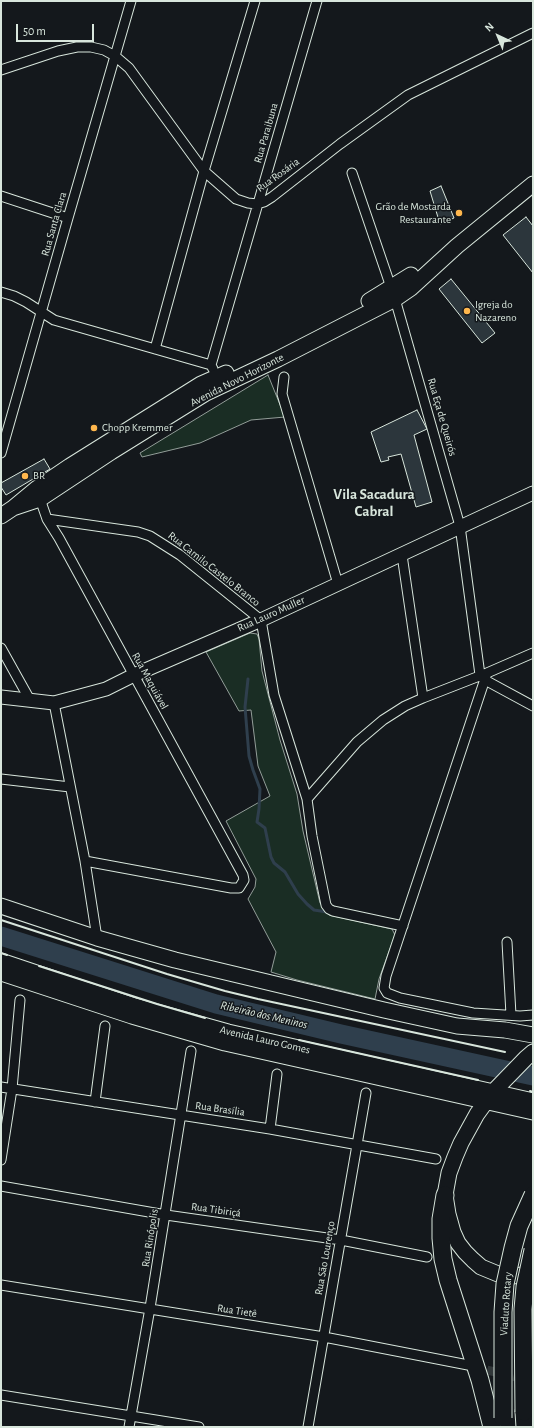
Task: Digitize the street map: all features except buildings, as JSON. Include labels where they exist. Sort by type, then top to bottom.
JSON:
[{"type":"highway","points":[[445,1195],[441,1219],[443,1259],[448,1280],[480,1380],[499,1424]]},
{"type":"highway","name":"Viaduto Rotary","points":[[499,1424],[505,1284],[519,1226],[533,1195]]},
{"type":"highway","name":"Viaduto Rotary","points":[[525,1419],[523,1309],[525,1287],[533,1250]]},
{"type":"main road","name":"Avenida Novo Horizonte","points":[[7,512],[111,452],[201,396],[278,359],[393,294],[457,246],[533,184]]},
{"type":"main road","name":"Avenida Novo Horizonte","points":[[38,494],[70,466],[201,384],[214,371],[283,346],[393,294]]},
{"type":"main road","points":[[1,906],[97,938],[175,960],[457,1026],[505,1030],[533,1035]]},
{"type":"main road","name":"Avenida Lauro Gomes","points":[[1,961],[135,1006],[221,1030],[489,1097],[533,1112]]},
{"type":"main road","name":"Avenida Lauro Gomes","points":[[1,973],[132,1016],[197,1035],[489,1097],[533,1101]]},
{"type":"main road","points":[[505,1030],[522,1042],[529,1055],[489,1097],[461,1143],[450,1173],[445,1195],[453,1232],[458,1243],[473,1260],[481,1267],[498,1274],[512,1276],[533,1274]]},
{"type":"street","name":"Rua Santa Clara","points":[[1,453],[4,426],[41,311],[131,1]]},
{"type":"street","points":[[156,349],[204,171],[255,1]]},
{"type":"street","name":"Rua Paraibuna","points":[[214,371],[257,204],[317,1]]},
{"type":"street","name":"Rua Rosária","points":[[1,70],[58,51],[77,47],[92,47],[104,50],[129,68],[204,171],[236,199],[257,204],[272,197],[340,144],[408,95],[533,33]]},
{"type":"street","name":"Rua Eça de Queirós","points":[[352,173],[393,294],[460,526],[484,676]]},
{"type":"street","points":[[1,196],[68,218]]},
{"type":"street","points":[[1,292],[14,296],[54,320],[156,349],[214,371]]},
{"type":"street","points":[[284,377],[282,394],[338,584]]},
{"type":"street","name":"Rua Lauro Muller","points":[[1,697],[54,703],[106,689],[134,675],[261,620],[533,493]]},
{"type":"street","name":"Rua Maquiável","points":[[38,494],[47,519],[59,538],[238,864],[244,878],[243,884],[239,888],[219,887],[85,861]]},
{"type":"street","name":"Rua Camilo Castelo Branco","points":[[47,519],[138,532],[150,536],[180,555],[261,620],[274,695],[307,799],[312,836],[326,905],[330,910],[403,926]]},
{"type":"street","points":[[402,555],[423,698]]},
{"type":"street","points":[[1,648],[30,700]]},
{"type":"street","points":[[307,799],[356,742],[383,720],[405,706],[484,676],[533,653]]},
{"type":"street","points":[[484,676],[533,706]]},
{"type":"street","points":[[484,676],[384,985],[385,991],[391,996],[452,1009],[473,1013],[533,1015]]},
{"type":"street","points":[[54,703],[85,861],[97,938]]},
{"type":"street","points":[[1,779],[70,787]]},
{"type":"street","points":[[507,942],[511,1015]]},
{"type":"street","points":[[1,1160],[12,1089],[20,1000]]},
{"type":"street","points":[[95,1102],[105,1026]]},
{"type":"street","name":"Rua Rinópolis","points":[[129,1427],[166,1215],[191,1051]]},
{"type":"street","points":[[270,1129],[277,1074]]},
{"type":"street","name":"Rua Brasília","points":[[1,1087],[270,1129],[436,1159]]},
{"type":"street","name":"Rua São Lourenço","points":[[308,1427],[366,1093]]},
{"type":"street","name":"Rua Tibiriçá","points":[[1,1186],[166,1215],[341,1240],[428,1257]]},
{"type":"street","name":"Rua Tietê","points":[[1,1285],[324,1337],[468,1365]]},
{"type":"street","points":[[1,1395],[199,1427]]},
{"type":"green space","points":[[268,375],[285,417],[251,420],[200,443],[142,457],[140,453]]},
{"type":"green space","points":[[250,633],[257,634],[259,639],[262,671],[280,740],[297,794],[303,831],[320,903],[329,915],[392,929],[395,935],[379,979],[375,999],[297,980],[271,972],[276,952],[248,899],[255,887],[256,879],[226,821],[270,796],[258,766],[251,710],[239,711],[206,652]]},
{"type":"waterway","points":[[248,679],[245,707],[249,756],[260,789],[257,822],[265,828],[271,857],[274,863],[285,872],[298,894],[314,910],[327,912]]},
{"type":"waterway","name":"Ribeirão dos Meninos","points":[[1,936],[216,1004],[341,1034],[533,1076]]},
{"type":"tunnel","points":[[474,1367],[533,1381]]},
{"type":"wall","points":[[1,920],[167,974],[225,991],[505,1052]]},
{"type":"wall","points":[[1,953],[7,955]]},
{"type":"wall","points":[[39,966],[205,1018]]},
{"type":"wall","points":[[299,1040],[478,1080]]},
{"type":"place","name":"Grão de Mostarda Restaurante","points":[[459,213]]},
{"type":"place","name":"Igreja do Nazareno","points":[[467,311]]},
{"type":"place","name":"Chopp Kremmer","points":[[94,428]]},
{"type":"place","name":"BR","points":[[25,476]]},
{"type":"district","name":"Vila Sacadura Cabral","points":[[374,502]]}]
